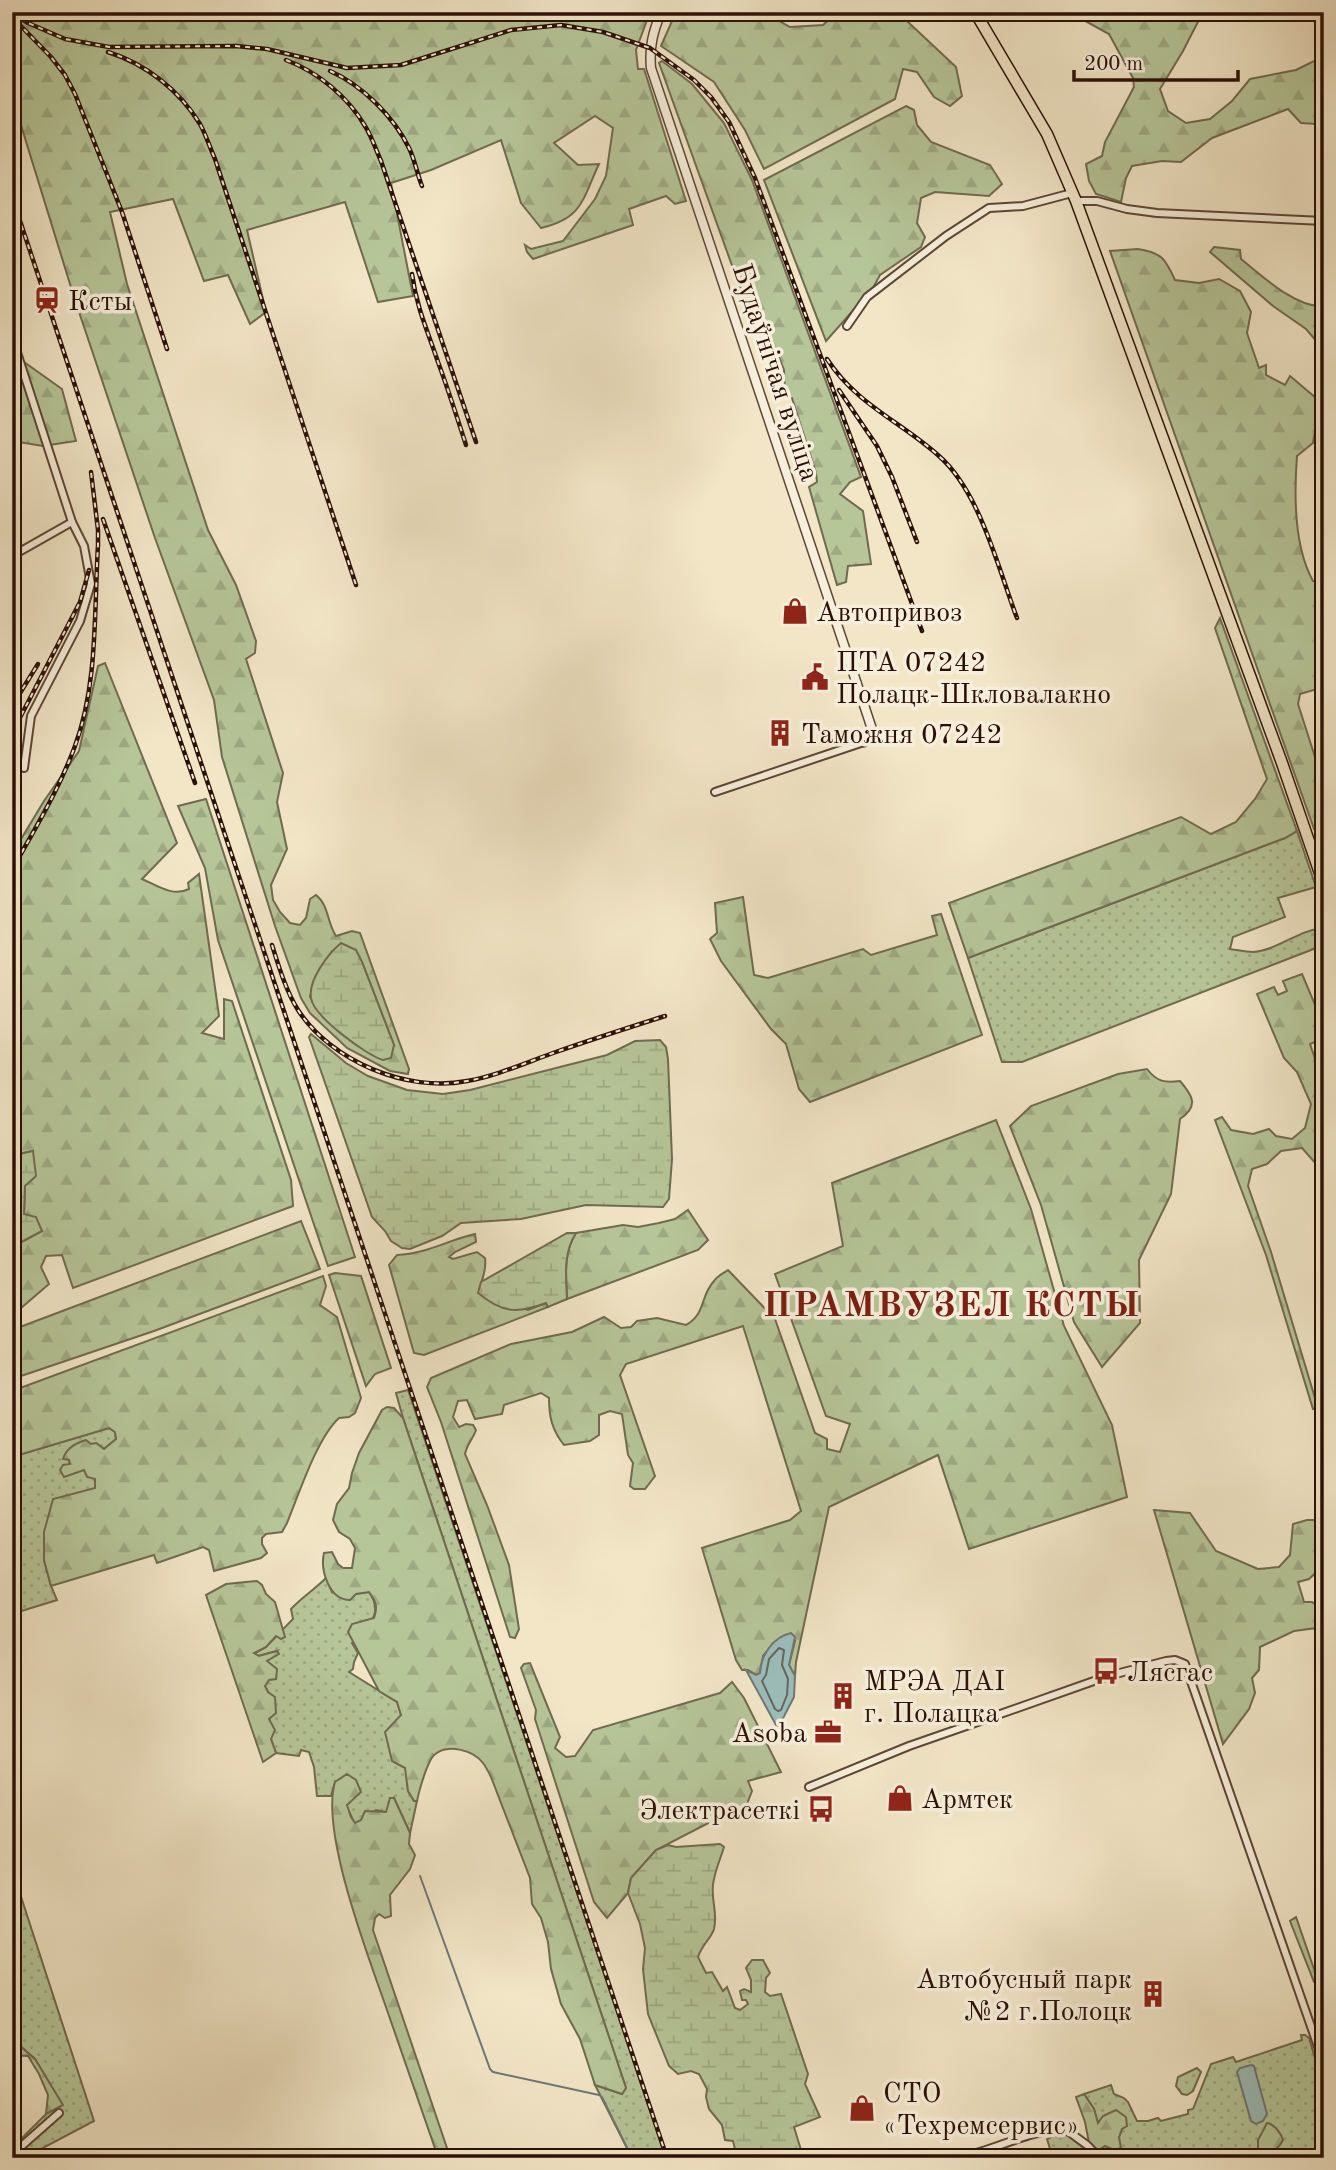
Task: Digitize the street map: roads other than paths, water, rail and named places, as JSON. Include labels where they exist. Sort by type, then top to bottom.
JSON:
[{"type":"main road","points":[[975,12],[1041,123],[1074,197],[1282,763],[1324,885]]},
{"type":"street","name":"Будаўнічая вуліца","points":[[661,12],[650,48],[652,68],[872,729],[871,736],[864,742]]},
{"type":"street","points":[[847,326],[867,297],[946,236],[989,208],[1023,206],[1074,197],[1157,213],[1324,221]]},
{"type":"street","points":[[12,337],[72,522],[84,546],[92,584],[80,621],[31,716],[23,768]]},
{"type":"street","points":[[12,556],[72,522]]},
{"type":"street","points":[[715,792],[864,742]]},
{"type":"street","points":[[809,1787],[909,1746],[1108,1676],[1166,1661],[1175,1660],[1185,1664],[1324,2064]]},
{"type":"street","points":[[12,2152],[59,2113]]},
{"type":"street","points":[[957,2158],[1036,2134],[1065,2129],[1087,2144],[1100,2158]]},
{"type":"water","points":[[791,1633],[795,1637],[789,1665],[795,1676],[794,1697],[779,1726],[746,1670],[756,1675],[760,1673],[769,1648],[779,1638]]},
{"type":"water","points":[[1254,2066],[1267,2114],[1263,2121],[1256,2124],[1251,2121],[1237,2072],[1240,2068]]},
{"type":"waterway","points":[[420,1876],[490,2069],[493,2072],[599,2095],[632,2158]]},
{"type":"railway","points":[[12,13],[65,39],[109,47],[236,46],[267,49],[347,68],[401,65],[511,30],[561,25],[603,32],[650,48],[694,80],[711,97],[729,122],[755,178],[922,631]]},
{"type":"railway","points":[[17,22],[51,57],[75,94],[122,212],[167,349]]},
{"type":"railway","points":[[108,52],[148,71],[172,89],[202,128],[215,159],[356,585]]},
{"type":"railway","points":[[286,60],[309,71],[331,87],[350,105],[370,135],[476,442]]},
{"type":"railway","points":[[330,71],[365,93],[395,125],[411,153],[422,186]]},
{"type":"railway","points":[[12,197],[667,2158]]},
{"type":"railway","points":[[412,274],[423,319],[466,445]]},
{"type":"railway","points":[[827,359],[865,401],[924,444],[953,471],[977,510],[1017,618]]},
{"type":"railway","points":[[839,390],[877,446],[917,542]]},
{"type":"railway","points":[[12,870],[69,762],[88,698],[94,647],[98,545],[91,472]]},
{"type":"railway","points":[[103,519],[195,783]]},
{"type":"railway","points":[[12,733],[80,602],[89,570]]},
{"type":"railway","points":[[12,706],[38,664]]},
{"type":"railway","points":[[272,945],[290,995],[312,1028],[350,1058],[372,1069],[420,1082],[444,1083],[489,1076],[665,1016]]},
{"type":"place","name":"Ксты","points":[[47,300]]},
{"type":"place","name":"Автопривоз","points":[[795,611]]},
{"type":"place","name":"ПТА 07242 Полацк-Шкловалакно","points":[[815,677]]},
{"type":"place","name":"Таможня 07242","points":[[780,733]]},
{"type":"place","name":"Лясгас","points":[[1106,1671]]},
{"type":"place","name":"МРЭА ДАІ г. Полацка","points":[[843,1696]]},
{"type":"place","name":"Asoba","points":[[828,1732]]},
{"type":"place","name":"Армтек","points":[[900,1798]]},
{"type":"place","name":"Электрасеткі","points":[[821,1809]]},
{"type":"place","name":"Автобусный парк №2 г.Полоцк","points":[[1153,1994]]},
{"type":"place","name":"СТО «Техремсервис»","points":[[862,2108]]},
{"type":"district","name":"ПРАМВУЗЕЛ КСТЫ","points":[[952,1304]]}]
